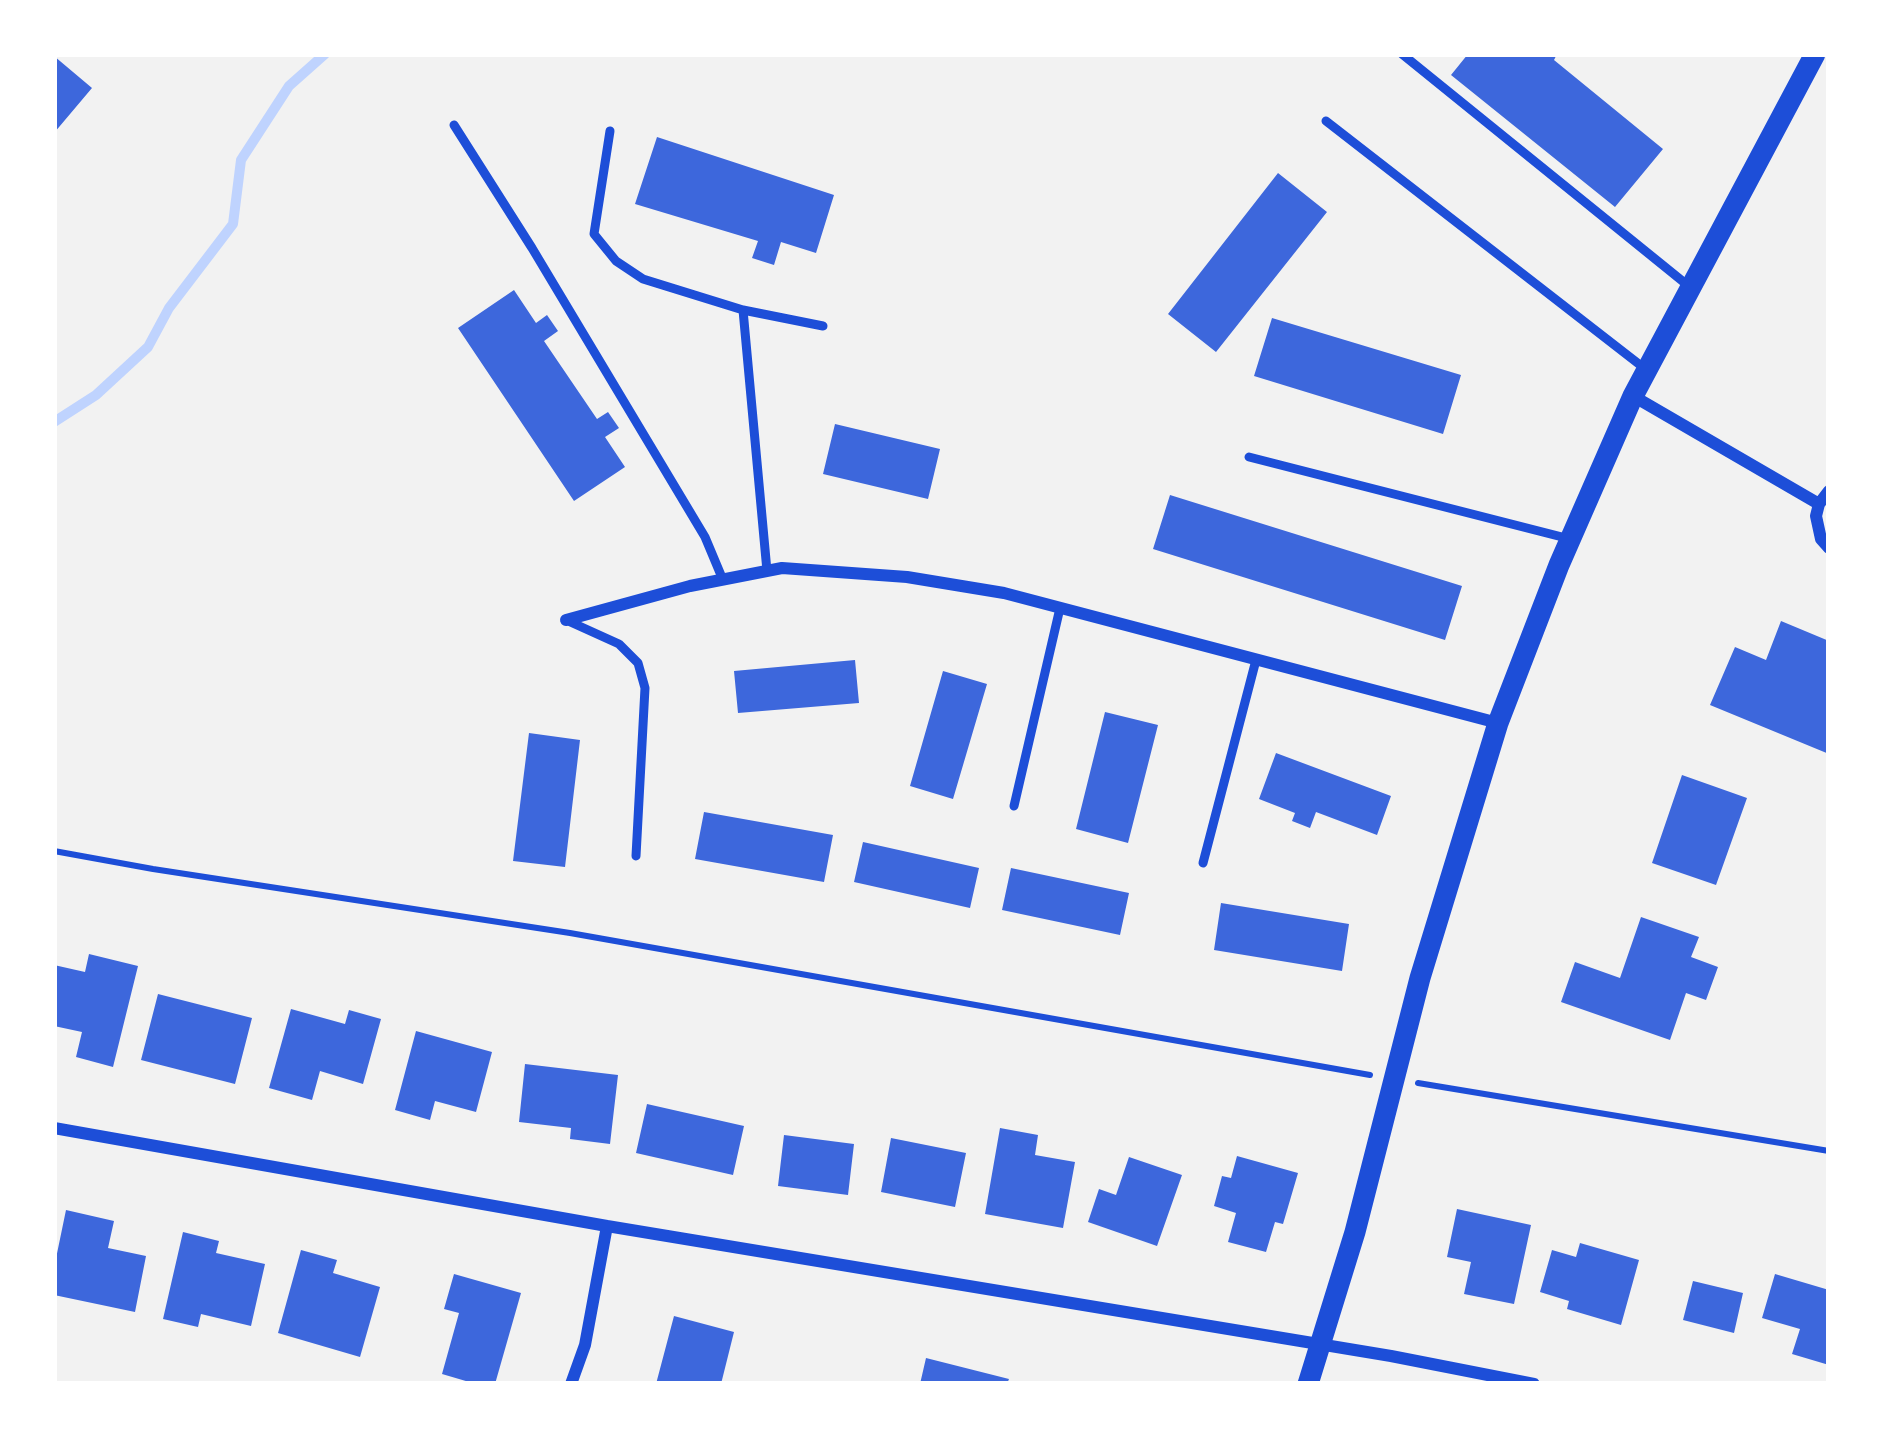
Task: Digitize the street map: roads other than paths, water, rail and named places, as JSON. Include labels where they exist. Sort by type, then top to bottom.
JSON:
[{"type":"street","points":[[1308,1384],[1354,1232],[1420,978],[1498,724],[1570,539],[1633,396],[1815,54]]},
{"type":"street","points":[[1633,396],[1819,504]]},
{"type":"street","points":[[1829,491],[1819,504],[1816,528],[1829,548]]},
{"type":"street","points":[[566,620],[782,568],[907,577],[1004,593],[1498,724]]},
{"type":"street","points":[[54,1128],[1534,1384]]},
{"type":"street","points":[[571,1384],[585,1345],[608,1226]]},
{"type":"lane","points":[[1402,54],[1690,288]]},
{"type":"lane","points":[[1326,121],[1647,370]]},
{"type":"lane","points":[[454,125],[705,537],[723,580]]},
{"type":"lane","points":[[610,131],[594,234],[616,261],[643,279],[743,310],[823,326]]},
{"type":"lane","points":[[743,310],[767,571]]},
{"type":"lane","points":[[1250,457],[1570,539]]},
{"type":"lane","points":[[1014,806],[1060,608]]},
{"type":"lane","points":[[566,620],[619,644],[638,663],[645,688],[637,856]]},
{"type":"lane","points":[[1203,863],[1256,660]]},
{"type":"waterway","points":[[54,422],[96,395],[148,347],[169,308],[233,224],[241,160],[289,86],[325,54]]}]
